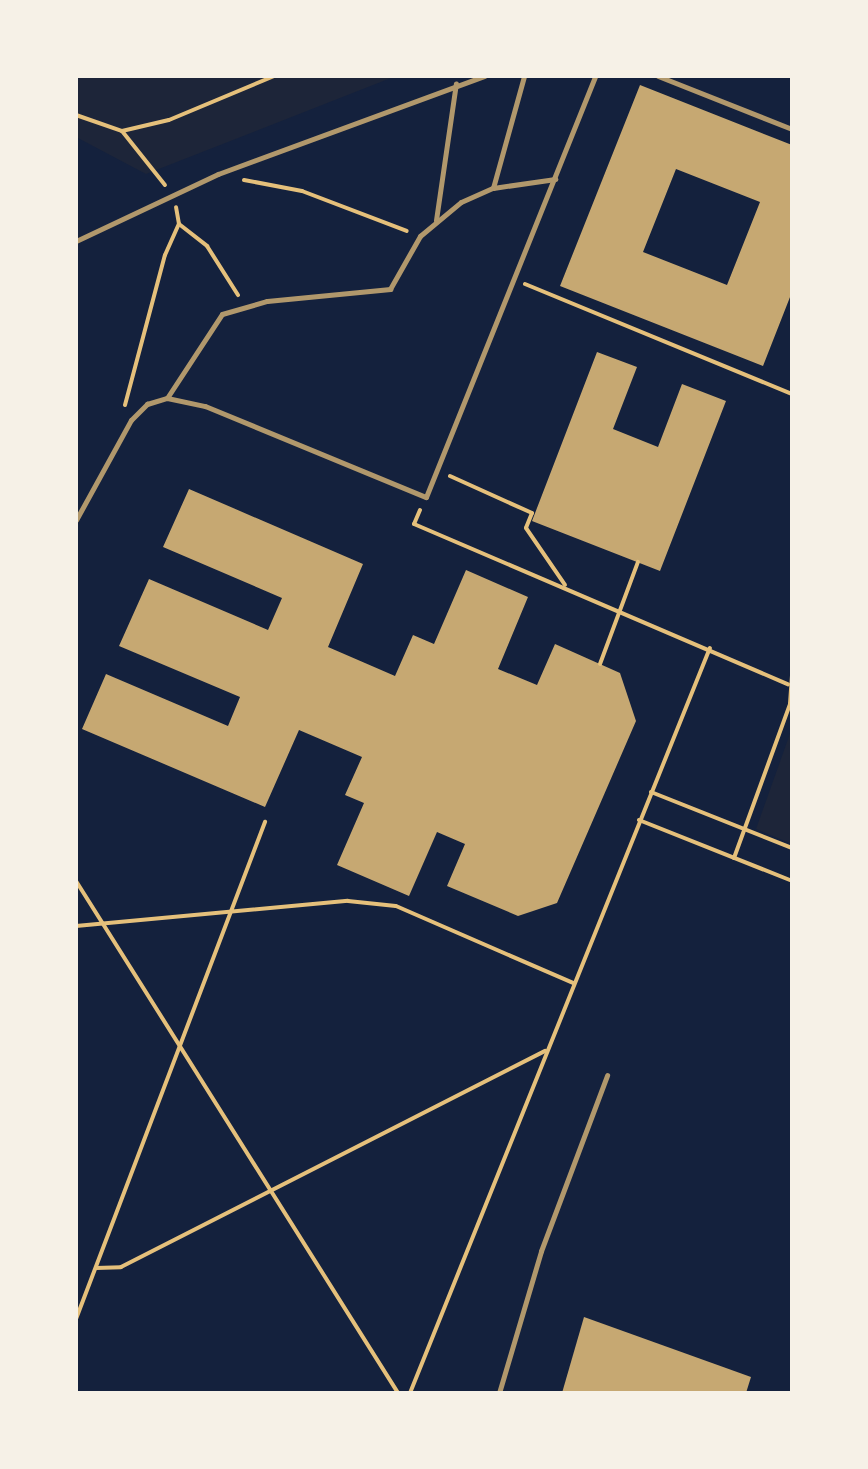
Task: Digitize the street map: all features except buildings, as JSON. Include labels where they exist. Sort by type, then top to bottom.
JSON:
[{"type":"lane","points":[[76,241],[218,174],[456,83],[485,76]]},
{"type":"lane","points":[[493,188],[524,76]]},
{"type":"lane","points":[[76,520],[123,436],[147,404],[167,398],[205,406],[426,497],[595,76]]},
{"type":"lane","points":[[658,76],[792,129]]},
{"type":"lane","points":[[435,221],[456,83]]},
{"type":"lane","points":[[167,398],[222,314],[245,307],[390,289],[420,236],[461,202],[493,188],[555,179]]},
{"type":"lane","points":[[499,1393],[541,1251],[607,1075]]},
{"type":"path","points":[[122,131],[169,120],[274,76]]},
{"type":"path","points":[[76,115],[122,131],[174,195]]},
{"type":"path","points":[[218,174],[302,191],[420,236]]},
{"type":"path","points":[[123,436],[149,313],[179,224],[207,246],[245,307]]},
{"type":"path","points":[[515,280],[792,394]]},
{"type":"path","points":[[437,470],[532,513],[526,528],[566,587]]},
{"type":"path","points":[[426,497],[414,524],[710,648],[788,684]]},
{"type":"path","points":[[600,664],[638,562]]},
{"type":"path","points":[[410,1393],[710,648]]},
{"type":"path","points":[[734,858],[791,705],[788,684],[792,675]]},
{"type":"path","points":[[651,792],[792,848]]},
{"type":"path","points":[[639,820],[792,881]]},
{"type":"path","points":[[76,1319],[182,1050],[265,822]]},
{"type":"path","points":[[76,881],[398,1393]]},
{"type":"path","points":[[76,926],[348,901],[396,906],[573,983]]},
{"type":"path","points":[[96,1268],[121,1267],[546,1051]]},
{"type":"shaded area","points":[[76,76],[396,76],[146,174],[76,137]]},
{"type":"shaded area","points":[[792,728],[792,844],[756,829]]}]
